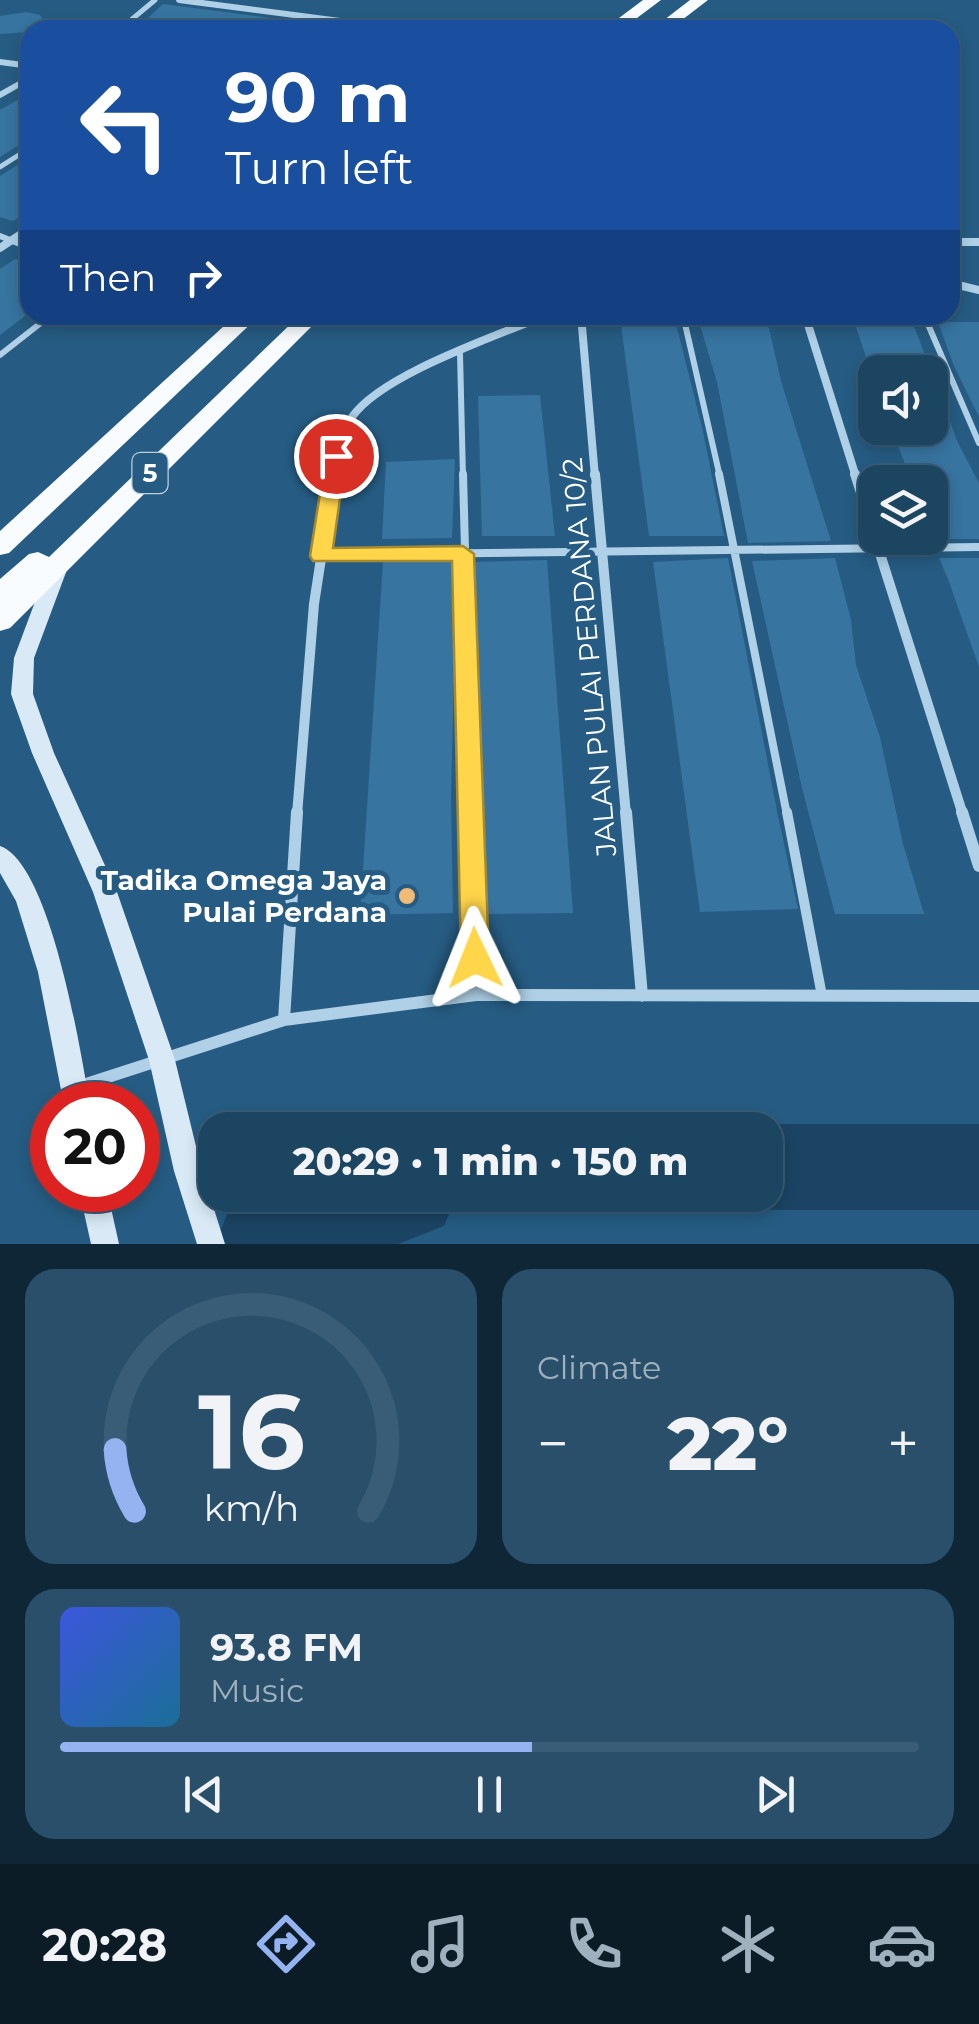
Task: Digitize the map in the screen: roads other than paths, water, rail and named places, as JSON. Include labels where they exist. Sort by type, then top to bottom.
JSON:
[{"type":"highway","points":[[625,20],[653,0]]},
{"type":"highway","points":[[673,20],[700,0]]},
{"type":"highway","name":"5","points":[[0,546],[238,325]]},
{"type":"highway","name":"5","points":[[0,621],[301,325]]},
{"type":"highway","points":[[0,594],[242,381]]},
{"type":"main road","points":[[59,566],[24,658],[22,694],[43,753],[104,892],[162,1060],[188,1171],[211,1244]]},
{"type":"main road","points":[[0,856],[24,885],[50,975],[73,1082]]},
{"type":"street","points":[[179,0],[332,20]]},
{"type":"street","points":[[0,248],[20,235]]},
{"type":"street","points":[[284,1020],[321,556],[336,456],[350,420],[387,388],[524,325]]},
{"type":"street","name":"JALAN PULAI PERDANA 10/2","points":[[582,325],[642,996]]},
{"type":"street","points":[[808,325],[858,484]]},
{"type":"street","points":[[880,555],[979,866]]},
{"type":"street","points":[[111,1082],[162,1060],[284,1020],[476,995],[979,996]]},
{"type":"lane","points":[[131,20],[155,0]]},
{"type":"lane","points":[[0,236],[20,244]]},
{"type":"lane","points":[[0,355],[38,325]]},
{"type":"lane","points":[[685,325],[737,550],[822,996]]},
{"type":"lane","points":[[928,325],[979,443]]},
{"type":"lane","points":[[460,354],[476,995]]},
{"type":"lane","points":[[321,556],[737,550],[858,542]]},
{"type":"lane","points":[[948,546],[979,548]]},
{"type":"waterway","points":[[783,1167],[979,1167]]},
{"type":"waterway","points":[[260,1244],[360,1212]]},
{"type":"place","name":"Tadika Omega Jaya Pulai Perdana","points":[[407,896]]}]
